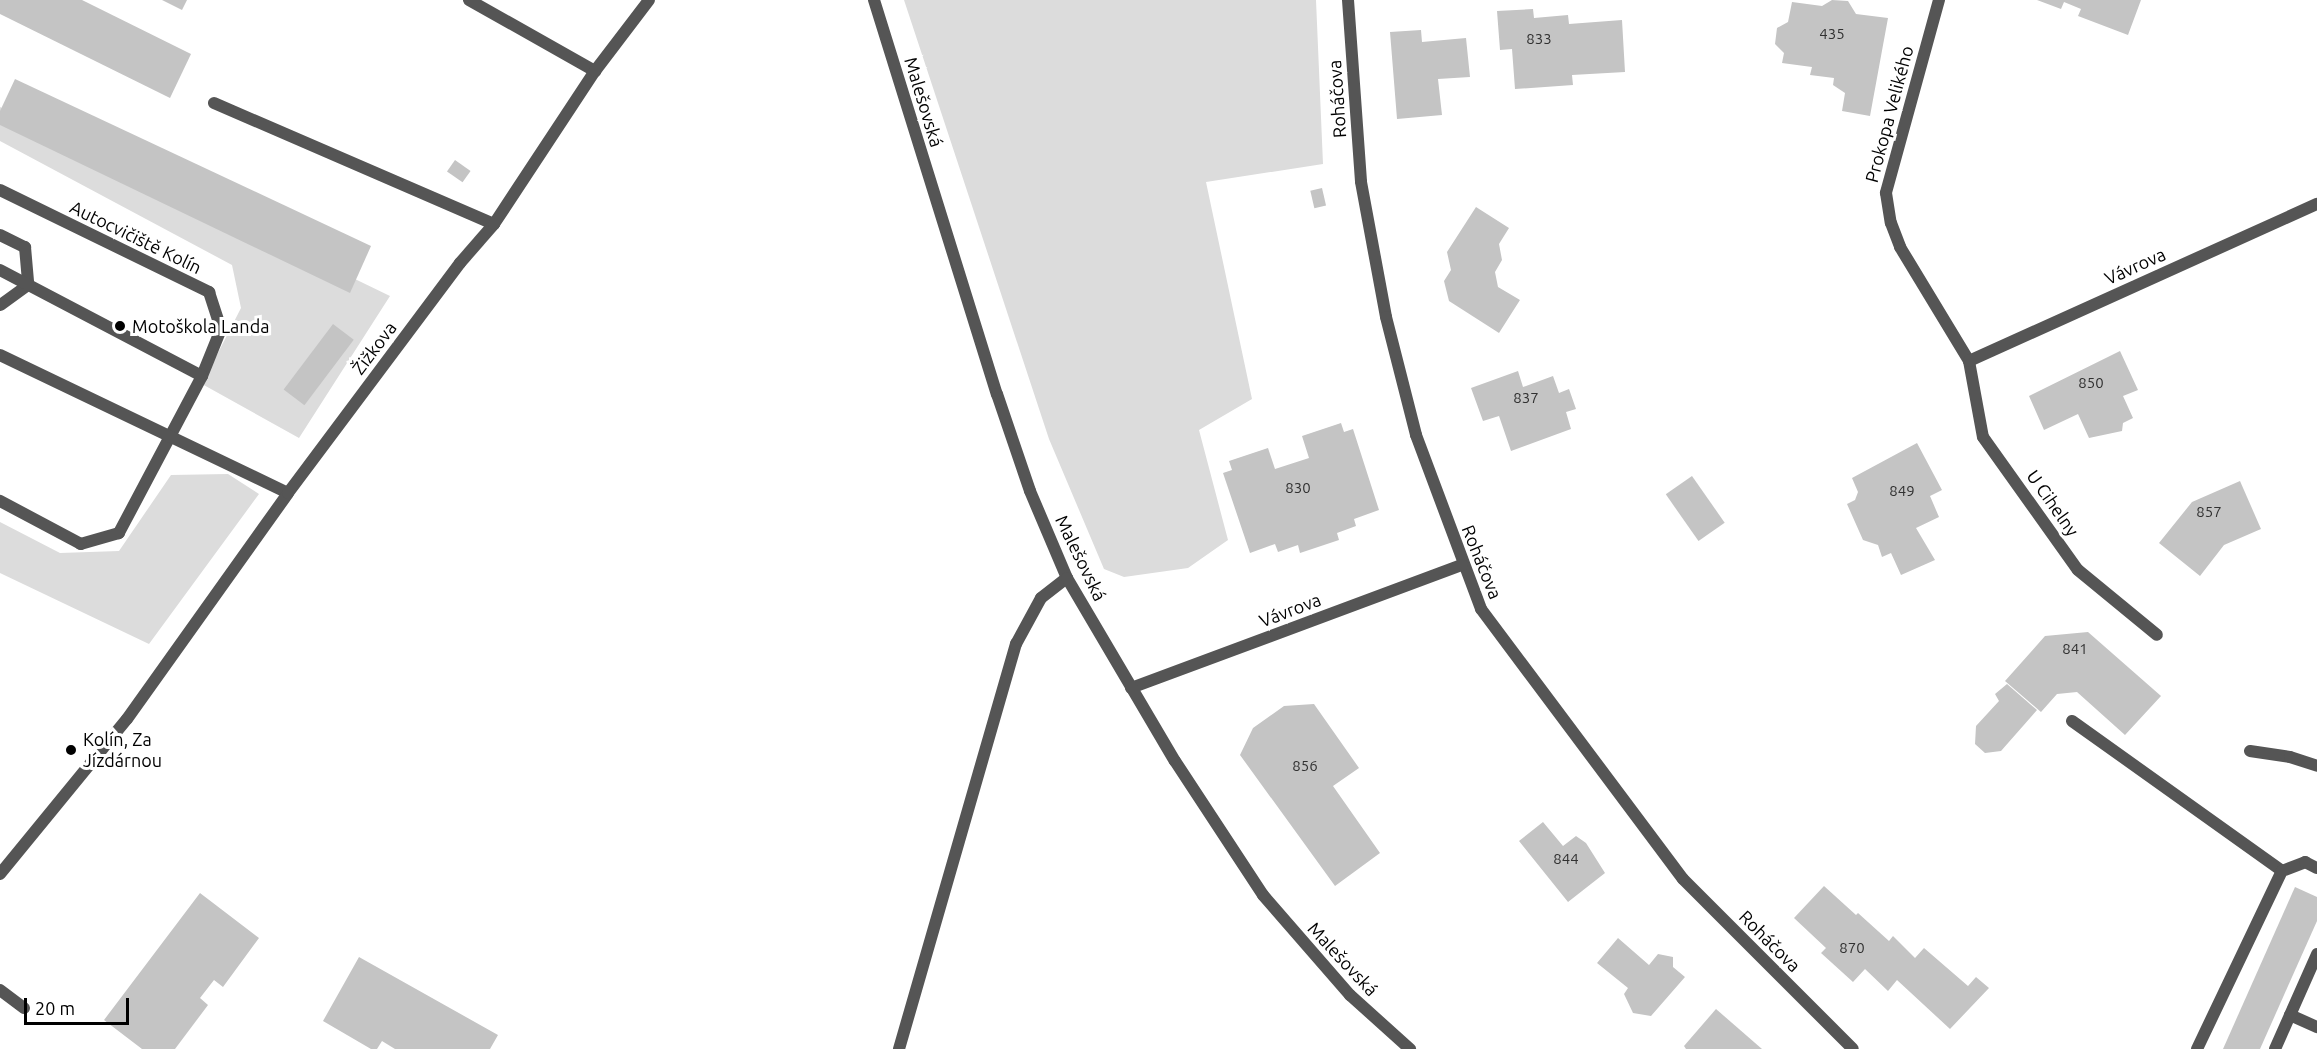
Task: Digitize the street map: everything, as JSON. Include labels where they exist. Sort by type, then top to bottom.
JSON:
[{"type":"street","points":[[469,0],[595,71]]},
{"type":"street","name":"Žižkova","points":[[0,874],[128,719],[288,493],[460,263],[494,224],[595,71],[649,0]]},
{"type":"street","name":"Malešovská","points":[[874,0],[997,394],[1030,491],[1067,578],[1131,688],[1263,895],[1350,995],[1410,1049]]},
{"type":"street","name":"Roháčova","points":[[1348,0],[1361,182],[1386,317],[1416,435],[1462,565],[1481,609],[1683,879],[1852,1049]]},
{"type":"street","name":"Prokopa Velikého","points":[[1939,0],[1886,193],[1900,247],[1969,361]]},
{"type":"street","points":[[214,104],[494,224]]},
{"type":"street","name":"Autocvičiště Kolín","points":[[0,190],[209,292],[221,329],[202,376],[119,533],[81,544],[0,501]]},
{"type":"street","name":"Vávrova","points":[[1969,361],[2317,204]]},
{"type":"street","points":[[0,235],[25,247],[28,285]]},
{"type":"street","points":[[0,270],[202,376]]},
{"type":"street","points":[[0,305],[28,285]]},
{"type":"street","points":[[0,355],[288,493]]},
{"type":"street","name":"U Cihelny","points":[[1969,361],[1983,437],[2078,570],[2157,635]]},
{"type":"street","name":"Vávrova","points":[[1131,688],[1462,565]]},
{"type":"street","points":[[899,1049],[1016,644],[1041,598],[1067,578]]},
{"type":"street","points":[[2072,721],[2282,871]]},
{"type":"street","points":[[2250,751],[2290,757],[2317,766]]},
{"type":"street","points":[[2197,1049],[2282,871],[2305,862],[2317,868]]},
{"type":"street","points":[[2275,1049],[2317,954]]},
{"type":"street","points":[[0,990],[24,1008]]},
{"type":"street","points":[[2290,1015],[2317,1027]]},
{"type":"shaded area","points":[[904,0],[1316,0],[1323,164],[1206,182],[1252,399],[1199,430],[1228,540],[1188,568],[1124,577],[1104,569],[1049,439]]},
{"type":"shaded area","points":[[0,107],[390,296],[299,438],[202,384],[241,308],[232,265],[0,141]]},
{"type":"shaded area","points":[[228,474],[259,494],[149,644],[0,573],[0,522],[60,553],[119,551],[171,475]]},
{"type":"building","points":[[0,0],[82,0],[191,54],[170,98],[0,14]]},
{"type":"building","points":[[162,0],[187,0],[182,10]]},
{"type":"building","points":[[1832,0],[1848,1],[1856,14],[1888,18],[1870,116],[1842,111],[1845,93],[1833,85],[1834,78],[1810,75],[1812,67],[1782,63],[1784,53],[1775,44],[1777,28],[1788,22],[1792,2],[1822,6]]},
{"type":"building","points":[[2037,0],[2141,0],[2128,35],[2078,16],[2081,9],[2064,2],[2061,9]]},
{"type":"building","points":[[1533,9],[1534,18],[1568,15],[1569,24],[1622,20],[1625,72],[1572,75],[1573,85],[1515,89],[1512,49],[1500,50],[1497,11]]},
{"type":"building","points":[[1421,30],[1422,42],[1466,38],[1470,77],[1438,79],[1442,115],[1397,119],[1390,32]]},
{"type":"building","points":[[15,79],[371,246],[350,293],[0,125],[0,111]]},
{"type":"building","points":[[455,160],[471,171],[463,182],[447,171]]},
{"type":"building","points":[[1322,188],[1326,206],[1314,208],[1310,191]]},
{"type":"building","points":[[1476,207],[1509,228],[1499,244],[1502,260],[1495,272],[1498,287],[1520,300],[1499,333],[1449,301],[1444,281],[1451,270],[1447,252]]},
{"type":"building","points":[[333,324],[354,340],[304,405],[284,389]]},
{"type":"building","points":[[2120,351],[2138,390],[2123,396],[2133,418],[2123,423],[2122,431],[2089,438],[2078,414],[2044,430],[2029,396]]},
{"type":"building","points":[[1518,371],[1523,387],[1553,376],[1559,393],[1569,389],[1576,409],[1566,412],[1571,429],[1511,451],[1499,416],[1483,421],[1471,388]]},
{"type":"building","points":[[1341,423],[1344,432],[1353,429],[1379,510],[1354,519],[1356,526],[1337,533],[1339,540],[1300,553],[1298,545],[1278,552],[1275,544],[1250,553],[1223,473],[1232,470],[1229,461],[1268,448],[1275,469],[1309,458],[1302,436]]},
{"type":"building","points":[[1917,443],[1942,490],[1930,496],[1939,517],[1916,528],[1935,560],[1901,575],[1891,553],[1882,557],[1878,545],[1863,540],[1847,504],[1855,500],[1858,492],[1852,478]]},
{"type":"building","points":[[1692,476],[1725,523],[1698,541],[1666,494]]},
{"type":"building","points":[[2240,481],[2261,529],[2224,545],[2200,576],[2159,543],[2192,502]]},
{"type":"building","points":[[2088,632],[2161,696],[2125,735],[2077,692],[2057,694],[2041,712],[2005,681],[2045,636]]},
{"type":"building","points":[[2007,684],[2037,710],[2001,751],[1985,753],[1975,744],[1976,726],[1999,701],[1995,694]]},
{"type":"building","points":[[1314,704],[1359,768],[1333,786],[1380,853],[1335,886],[1240,755],[1253,728],[1284,706]]},
{"type":"building","points":[[1543,822],[1563,846],[1576,836],[1586,843],[1605,873],[1568,902],[1519,841]]},
{"type":"building","points":[[1824,886],[1889,941],[1893,936],[1915,958],[1924,948],[1968,986],[1976,977],[1989,988],[1950,1029],[1897,980],[1888,991],[1865,969],[1853,982],[1821,953],[1826,948],[1794,918]]},
{"type":"building","points":[[2295,887],[2317,897],[2317,921],[2260,1049],[2223,1049]]},
{"type":"building","points":[[200,893],[259,938],[223,987],[214,980],[200,998],[208,1005],[175,1049],[142,1049],[104,1020]]},
{"type":"building","points":[[1618,938],[1649,965],[1658,954],[1673,957],[1673,967],[1685,977],[1651,1016],[1633,1013],[1624,994],[1628,988],[1597,963]]},
{"type":"building","points":[[359,957],[498,1035],[490,1049],[395,1049],[382,1041],[377,1049],[371,1049],[323,1021]]},
{"type":"building","points":[[1716,1009],[1762,1049],[1686,1049],[1684,1046]]},
{"type":"place","name":"Motoškola Landa","points":[[120,326]]},
{"type":"place","name":"Kolín, Za Jízdárnou","points":[[71,750]]}]
